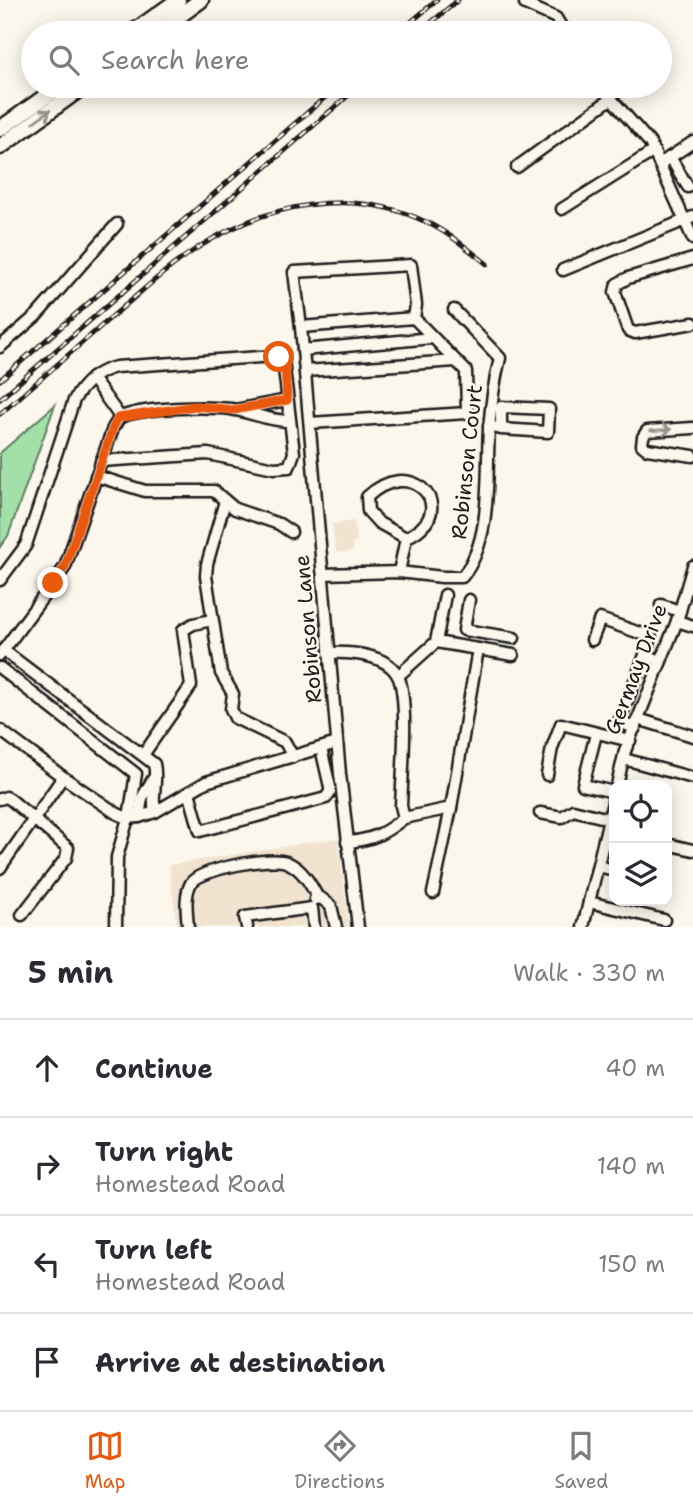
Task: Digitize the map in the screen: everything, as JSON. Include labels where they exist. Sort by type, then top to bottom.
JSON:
[{"type":"highway","points":[[149,21],[178,0]]},
{"type":"highway","points":[[172,21],[201,0]]},
{"type":"highway","points":[[0,129],[43,98]]},
{"type":"highway","points":[[0,147],[67,98]]},
{"type":"street","points":[[526,4],[558,21]]},
{"type":"street","points":[[517,167],[612,98],[650,142],[674,194],[690,219],[693,239]]},
{"type":"street","points":[[660,164],[693,142]]},
{"type":"street","points":[[562,209],[654,151]]},
{"type":"street","points":[[670,157],[690,186],[674,194]]},
{"type":"street","points":[[564,270],[690,219]]},
{"type":"street","points":[[0,347],[37,315],[117,224]]},
{"type":"street","points":[[693,259],[628,278],[617,284],[615,292],[628,330],[635,334],[693,323]]},
{"type":"street","name":"Robinson Lane","points":[[358,927],[337,743],[310,423],[294,272],[411,265],[416,305],[414,318]]},
{"type":"street","name":"Robinson Court","points":[[323,574],[399,572],[462,577],[470,567],[480,544],[484,520],[489,426],[493,386],[500,358],[454,310]]},
{"type":"street","points":[[301,327],[414,318],[466,371],[467,413],[310,423]]},
{"type":"street","points":[[303,350],[432,338]]},
{"type":"street","points":[[0,580],[26,545],[74,400],[92,377],[105,369],[116,367],[275,356],[285,365],[294,453],[293,463],[289,467],[283,469],[208,454],[101,461]]},
{"type":"street","points":[[305,371],[456,361]]},
{"type":"street","points":[[92,377],[120,417]]},
{"type":"street","points":[[234,410],[287,400]]},
{"type":"street","points":[[155,812],[152,798],[154,764],[2,652],[65,567],[113,428],[120,417],[195,406],[234,410],[267,420],[289,421]]},
{"type":"street","points":[[489,426],[501,429],[548,432],[548,409],[501,407],[501,429]]},
{"type":"street","points":[[693,428],[647,431],[642,445],[647,449],[693,456]]},
{"type":"street","points":[[96,476],[145,491],[214,491],[235,509],[279,524],[291,531]]},
{"type":"street","points":[[399,572],[406,538],[422,527],[428,519],[428,496],[424,489],[413,482],[399,481],[382,485],[367,498],[368,511],[379,523],[406,538]]},
{"type":"street","points":[[225,501],[206,564],[221,673],[233,694],[232,714],[235,718],[285,742],[293,757]]},
{"type":"street","name":"Germay Drive","points":[[618,780],[630,741],[678,616],[693,566]]},
{"type":"street","points":[[398,676],[436,642],[445,595]]},
{"type":"street","points":[[461,646],[469,600]]},
{"type":"street","points":[[661,605],[693,626]]},
{"type":"street","points":[[592,640],[600,619],[651,637],[620,722],[637,723],[693,736]]},
{"type":"street","points":[[143,755],[191,686],[183,629],[212,620]]},
{"type":"street","points":[[464,630],[514,638]]},
{"type":"street","points":[[436,642],[513,655]]},
{"type":"street","points":[[433,893],[451,808],[478,649]]},
{"type":"street","points":[[329,653],[365,654],[385,664],[398,676],[403,706],[401,806],[404,818]]},
{"type":"street","points":[[645,655],[662,661]]},
{"type":"street","points":[[0,668],[133,770],[136,779],[117,857],[116,927]]},
{"type":"street","points":[[547,775],[552,748],[561,724],[630,741]]},
{"type":"street","points":[[0,730],[63,777],[127,818],[155,812],[206,782],[337,743]]},
{"type":"street","points":[[596,734],[583,785],[609,791]]},
{"type":"street","points":[[189,792],[200,831],[326,798],[330,787],[321,748]]},
{"type":"street","points":[[624,759],[693,778]]},
{"type":"street","points":[[139,817],[142,798],[155,772]]},
{"type":"street","points":[[0,868],[63,777]]},
{"type":"street","points":[[0,799],[10,799],[64,844],[68,853],[22,915]]},
{"type":"street","points":[[347,842],[362,841],[385,834],[404,818],[451,808]]},
{"type":"street","points":[[540,813],[562,817],[573,810],[609,827]]},
{"type":"street","points":[[583,927],[598,866],[609,843]]},
{"type":"street","points":[[672,845],[693,850]]},
{"type":"street","points":[[188,927],[186,898],[191,883],[199,876],[227,867],[282,860],[301,871],[315,903],[314,927]]},
{"type":"street","points":[[598,866],[609,869]]},
{"type":"street","points":[[247,927],[245,917],[315,903],[321,898],[331,906],[336,927]]},
{"type":"street","points":[[589,902],[664,920]]},
{"type":"shaded area","points":[[354,521],[357,542],[352,543],[353,551],[336,553],[332,524]]},
{"type":"shaded area","points":[[338,838],[349,927],[177,927],[169,865]]},
{"type":"green space","points":[[55,405],[8,536],[0,547],[0,453]]},
{"type":"railway","points":[[412,21],[437,0]]},
{"type":"railway","points":[[433,21],[458,0]]},
{"type":"railway","points":[[0,380],[324,98]]},
{"type":"railway","points":[[0,399],[345,98]]},
{"type":"railway","points":[[0,414],[152,282],[187,255],[225,232],[281,211],[339,203],[398,211],[443,231],[487,264]]},
{"type":"route","points":[[53,583],[65,567],[118,418],[195,406],[234,410],[287,400],[285,365],[279,357]]}]
